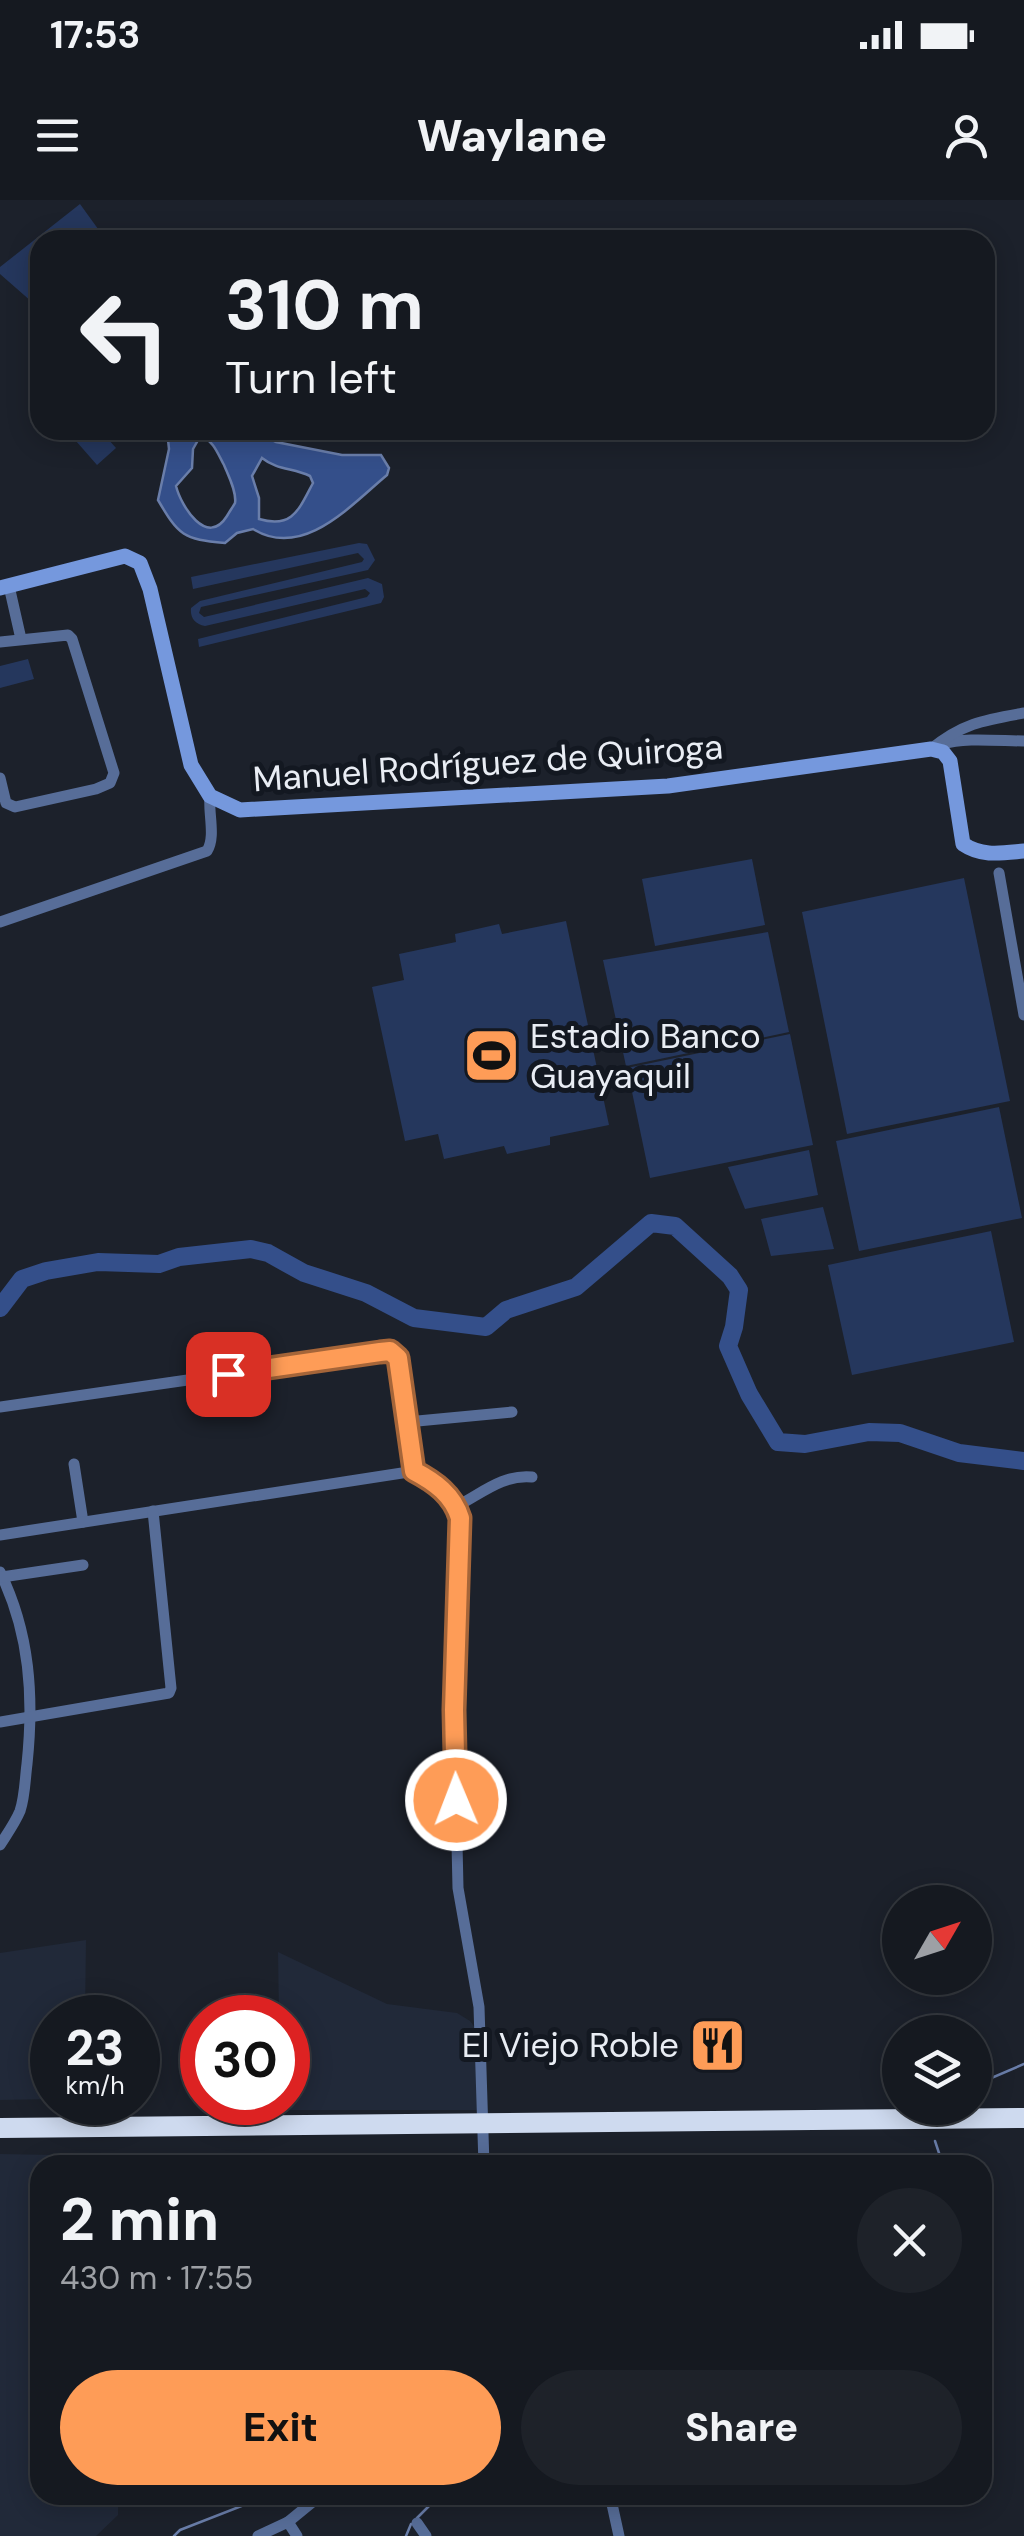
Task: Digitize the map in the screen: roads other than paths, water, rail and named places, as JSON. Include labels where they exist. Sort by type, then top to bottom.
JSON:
[{"type":"highway","points":[[0,2128],[1024,2118]]},
{"type":"street","name":"Manuel Rodríguez de Quiroga","points":[[4,587],[125,556],[140,563],[150,589],[191,765],[210,796],[240,810],[668,786],[931,749]]},
{"type":"street","points":[[4,587],[21,639]]},
{"type":"street","points":[[0,642],[68,635],[72,639],[114,772],[110,783],[96,789],[15,807],[6,803],[0,778]]},
{"type":"street","points":[[931,749],[954,730],[972,722],[1024,713]]},
{"type":"street","points":[[931,749],[958,738],[977,742],[1024,741]]},
{"type":"street","points":[[931,749],[943,752],[950,761],[963,844],[991,854],[1024,851]]},
{"type":"street","points":[[0,922],[207,851],[212,842],[210,796]]},
{"type":"street","points":[[999,873],[1024,1015]]},
{"type":"street","points":[[0,1406],[390,1351],[398,1358],[414,1471]]},
{"type":"street","points":[[407,1422],[512,1412]]},
{"type":"street","points":[[74,1464],[83,1522]]},
{"type":"street","points":[[0,1535],[414,1471],[431,1480],[456,1506],[460,1518],[454,1710],[458,1888],[479,2007],[484,2155]]},
{"type":"street","points":[[456,1506],[502,1480],[532,1477]]},
{"type":"street","points":[[0,1722],[169,1693],[153,1511]]},
{"type":"street","points":[[0,1845],[24,1798],[32,1717],[26,1642],[15,1602],[1,1574],[83,1565]]},
{"type":"street","points":[[258,2536],[288,2522],[309,2505]]},
{"type":"street","points":[[612,2505],[619,2536]]},
{"type":"street","points":[[288,2522],[297,2536]]},
{"type":"street","points":[[418,2523],[426,2536]]},
{"type":"waterway","points":[[0,1308],[22,1279],[46,1271],[98,1262],[159,1264],[179,1257],[251,1249],[268,1253],[304,1273],[366,1293],[414,1318],[486,1327],[506,1310],[576,1287],[651,1223],[675,1226],[730,1276],[739,1290],[728,1346],[749,1394],[778,1442],[805,1444],[869,1432],[900,1433],[959,1453],[1024,1461]]},
{"type":"waterway","points":[[992,2078],[1024,2064]]},
{"type":"waterway","points":[[935,2141],[940,2155]]},
{"type":"waterway","points":[[174,2536],[180,2530],[244,2505]]},
{"type":"waterway","points":[[417,2518],[430,2505]]},
{"type":"waterway","points":[[406,2536],[411,2524]]},
{"type":"place","name":"Estadio Banco Guayaquil","points":[[491,1056]]},
{"type":"place","name":"El Viejo Roble","points":[[718,2045]]}]
